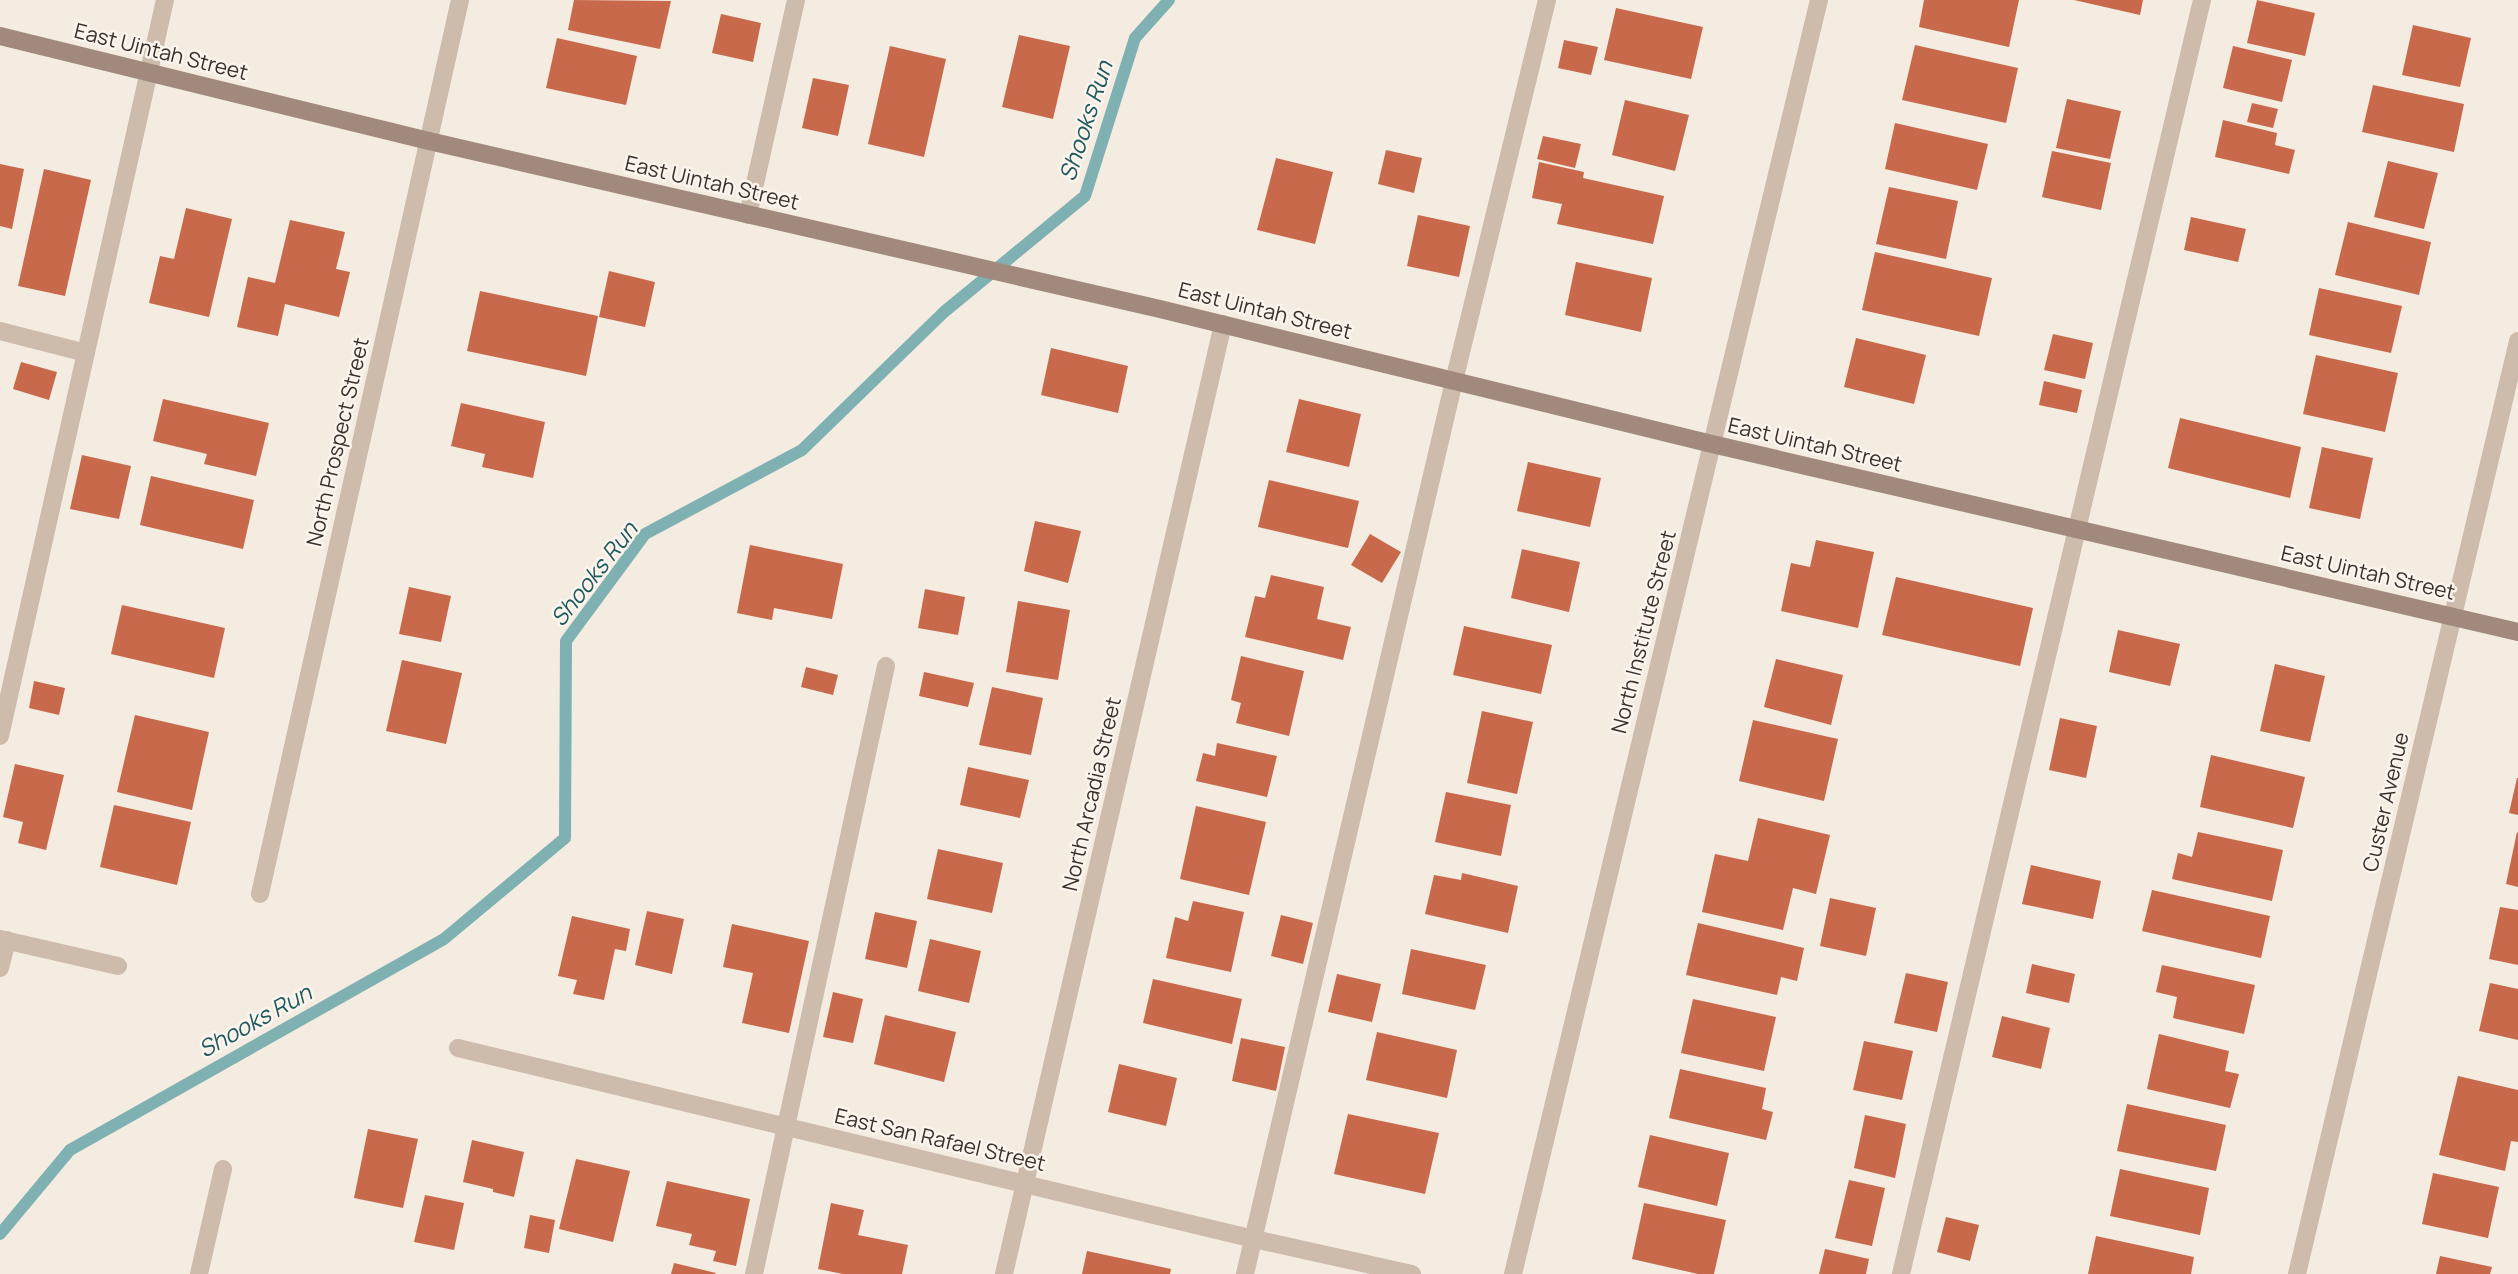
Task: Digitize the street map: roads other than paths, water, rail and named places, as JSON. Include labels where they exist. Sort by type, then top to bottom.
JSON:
[{"type":"main road","name":"East Uintah Street","points":[[0,37],[429,141],[1160,309],[1712,444],[2518,632]]},
{"type":"street","points":[[0,736],[165,0]]},
{"type":"street","name":"North Prospect Street","points":[[260,894],[460,0]]},
{"type":"street","points":[[756,217],[796,0]]},
{"type":"street","points":[[1245,1274],[1454,381],[1547,0]]},
{"type":"street","name":"North Institute Street","points":[[1513,1274],[1819,0]]},
{"type":"street","points":[[1901,1274],[2202,0]]},
{"type":"street","name":"North Arcadia Street","points":[[1004,1274],[1223,324]]},
{"type":"street","points":[[0,331],[86,353]]},
{"type":"street","name":"Custer Avenue","points":[[2297,1274],[2518,341]]},
{"type":"street","points":[[754,1274],[886,666]]},
{"type":"street","points":[[0,968],[3,940],[118,966]]},
{"type":"street","name":"East San Rafael Street","points":[[458,1048],[1254,1239],[1412,1274]]},
{"type":"street","points":[[199,1274],[223,1169]]},
{"type":"waterway","name":"Shooks Run","points":[[0,1234],[70,1150],[444,939],[565,838],[566,641],[645,534],[802,450],[944,312],[1085,196],[1135,38],[1169,0]]}]
